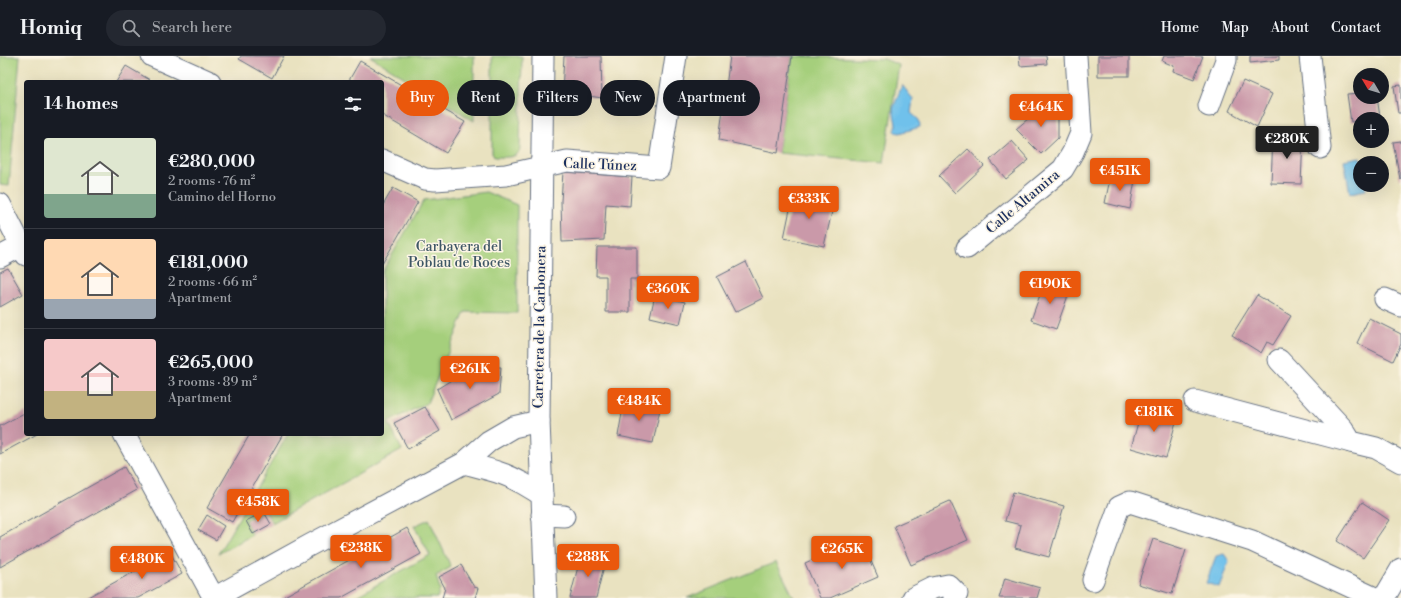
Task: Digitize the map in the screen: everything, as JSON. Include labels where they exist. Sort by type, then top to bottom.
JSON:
[{"type":"street","points":[[152,56],[206,80]]},
{"type":"street","name":"Carretera de la Carbonera","points":[[543,56],[539,421],[546,598]]},
{"type":"street","name":"Calle Túnez","points":[[384,161],[424,179],[435,180],[506,175],[567,161],[659,168],[676,56]]},
{"type":"street","name":"Calle Altamira","points":[[967,248],[1063,169],[1073,152],[1081,133],[1076,56]]},
{"type":"street","points":[[1209,106],[1226,60],[1226,56]]},
{"type":"street","points":[[1310,56],[1320,148]]},
{"type":"street","points":[[0,204],[24,250],[0,257]]},
{"type":"street","points":[[1279,360],[1343,429],[1351,442]]},
{"type":"street","points":[[1195,401],[1376,448],[1401,462]]},
{"type":"street","points":[[125,436],[214,598],[310,544],[464,463],[489,441],[513,427],[539,421]]},
{"type":"street","points":[[464,463],[511,477],[520,482],[542,505],[564,516]]},
{"type":"street","points":[[1093,580],[1119,507],[1130,502],[1252,541],[1375,598]]},
{"type":"street","points":[[1384,598],[1401,569]]},
{"type":"street","points":[[912,598],[933,588],[948,585],[957,594],[954,598]]},
{"type":"green space","points":[[0,56],[20,56],[9,186],[0,185]]},
{"type":"green space","points":[[370,56],[474,56],[474,80],[457,80],[457,110],[449,105],[449,80],[408,80]]},
{"type":"green space","points":[[492,56],[522,56],[520,148],[517,154],[511,157],[495,157],[492,154],[492,116],[515,116],[515,80],[492,80]]},
{"type":"green space","points":[[792,56],[884,59],[899,65],[884,163],[778,153]]},
{"type":"green space","points":[[466,116],[474,116],[474,121]]},
{"type":"green space","name":"Carbayera del Poblau de Roces","points":[[486,192],[517,205],[517,313],[465,312],[427,403],[388,422],[402,450],[272,523],[265,510],[245,520],[252,535],[218,554],[287,436],[384,436],[384,269],[424,200]]},
{"type":"green space","points":[[429,519],[451,567],[436,576],[440,589],[437,598],[353,598],[430,555],[414,526]]},
{"type":"green space","points":[[776,562],[794,598],[687,598]]},
{"type":"water","points":[[902,85],[913,99],[911,113],[919,120],[920,127],[900,133],[895,132],[896,124],[893,109]]},
{"type":"water","points":[[1353,158],[1353,192],[1355,192],[1350,193],[1344,160]]},
{"type":"water","points":[[1224,554],[1229,561],[1219,587],[1206,583],[1216,556]]},
{"type":"building","points":[[241,56],[284,56],[272,78],[239,59]]},
{"type":"building","points":[[564,56],[601,56],[600,98],[592,96],[592,80],[563,80]]},
{"type":"building","points":[[730,56],[792,56],[778,153],[719,140],[722,116],[760,116],[760,80],[727,80]]},
{"type":"building","points":[[1019,56],[1046,56],[1047,64],[1020,66]]},
{"type":"building","points":[[1098,56],[1129,56],[1129,76],[1098,76]]},
{"type":"building","points":[[1164,56],[1203,56],[1194,79],[1173,71],[1174,66],[1162,61]]},
{"type":"building","points":[[1250,56],[1279,56],[1279,60],[1250,63]]},
{"type":"building","points":[[360,61],[396,82],[396,116],[449,116],[449,113],[465,122],[446,153],[384,116],[384,80],[349,80]]},
{"type":"building","points":[[126,66],[150,80],[117,80]]},
{"type":"building","points":[[1243,81],[1272,94],[1257,127],[1229,111]]},
{"type":"building","points":[[1401,85],[1401,113],[1398,113],[1394,86]]},
{"type":"building","points":[[1347,94],[1353,94],[1353,104],[1378,104],[1379,112],[1353,112],[1353,122],[1351,122]]},
{"type":"building","points":[[1048,102],[1058,114],[1058,138],[1041,154],[1016,129]]},
{"type":"building","points":[[1273,136],[1303,137],[1301,184],[1271,183]]},
{"type":"building","points":[[1012,141],[1029,160],[1006,179],[990,160]]},
{"type":"building","points":[[1401,141],[1401,179],[1400,179],[1393,142]]},
{"type":"building","points":[[968,149],[984,166],[955,193],[939,176]]},
{"type":"building","points":[[563,172],[632,177],[630,206],[606,204],[604,240],[562,242],[561,201]]},
{"type":"building","points":[[1111,174],[1135,180],[1130,209],[1105,203]]},
{"type":"building","points":[[393,188],[418,202],[384,261],[384,204]]},
{"type":"building","points":[[793,195],[834,203],[824,246],[784,238]]},
{"type":"building","points":[[597,247],[637,247],[637,279],[630,279],[630,312],[606,312],[606,276],[596,276]]},
{"type":"building","points":[[746,262],[763,298],[735,312],[717,277]]},
{"type":"building","points":[[8,268],[23,294],[0,307],[0,272]]},
{"type":"building","points":[[1045,281],[1070,290],[1056,329],[1031,320]]},
{"type":"building","points":[[655,295],[685,302],[680,324],[650,317]]},
{"type":"building","points":[[1257,295],[1291,316],[1273,345],[1267,342],[1261,353],[1232,335]]},
{"type":"building","points":[[1369,318],[1401,334],[1401,344],[1393,361],[1357,343]]},
{"type":"building","points":[[467,367],[501,367],[499,394],[451,420],[437,389],[464,372]]},
{"type":"building","points":[[624,402],[660,409],[653,443],[618,436]]},
{"type":"building","points":[[425,407],[440,431],[408,449],[394,423]]},
{"type":"building","points":[[1142,408],[1177,418],[1166,458],[1131,448]]},
{"type":"building","points":[[24,413],[24,436],[33,436],[0,454],[0,426]]},
{"type":"building","points":[[249,436],[282,436],[232,522],[207,508]]},
{"type":"building","points":[[124,467],[137,490],[0,567],[0,537]]},
{"type":"building","points":[[1013,492],[1064,506],[1049,557],[1015,548],[1021,525],[1005,521]]},
{"type":"building","points":[[950,501],[968,540],[911,565],[894,526]]},
{"type":"building","points":[[1362,502],[1389,520],[1363,558],[1337,541]]},
{"type":"building","points":[[264,512],[271,524],[253,534],[246,521]]},
{"type":"building","points":[[207,515],[224,526],[216,540],[198,530]]},
{"type":"building","points":[[407,528],[421,554],[341,598],[281,598]]},
{"type":"building","points":[[861,538],[878,577],[830,598],[820,598],[805,563]]},
{"type":"building","points":[[1153,539],[1186,550],[1172,594],[1138,584]]},
{"type":"building","points":[[170,552],[182,574],[138,598],[86,598]]},
{"type":"building","points":[[581,555],[605,562],[596,598],[570,598]]},
{"type":"building","points":[[461,565],[474,587],[478,588],[475,598],[442,598],[445,588],[439,577]]},
{"type":"building","points":[[1005,578],[1040,588],[1037,598],[999,598]]}]
